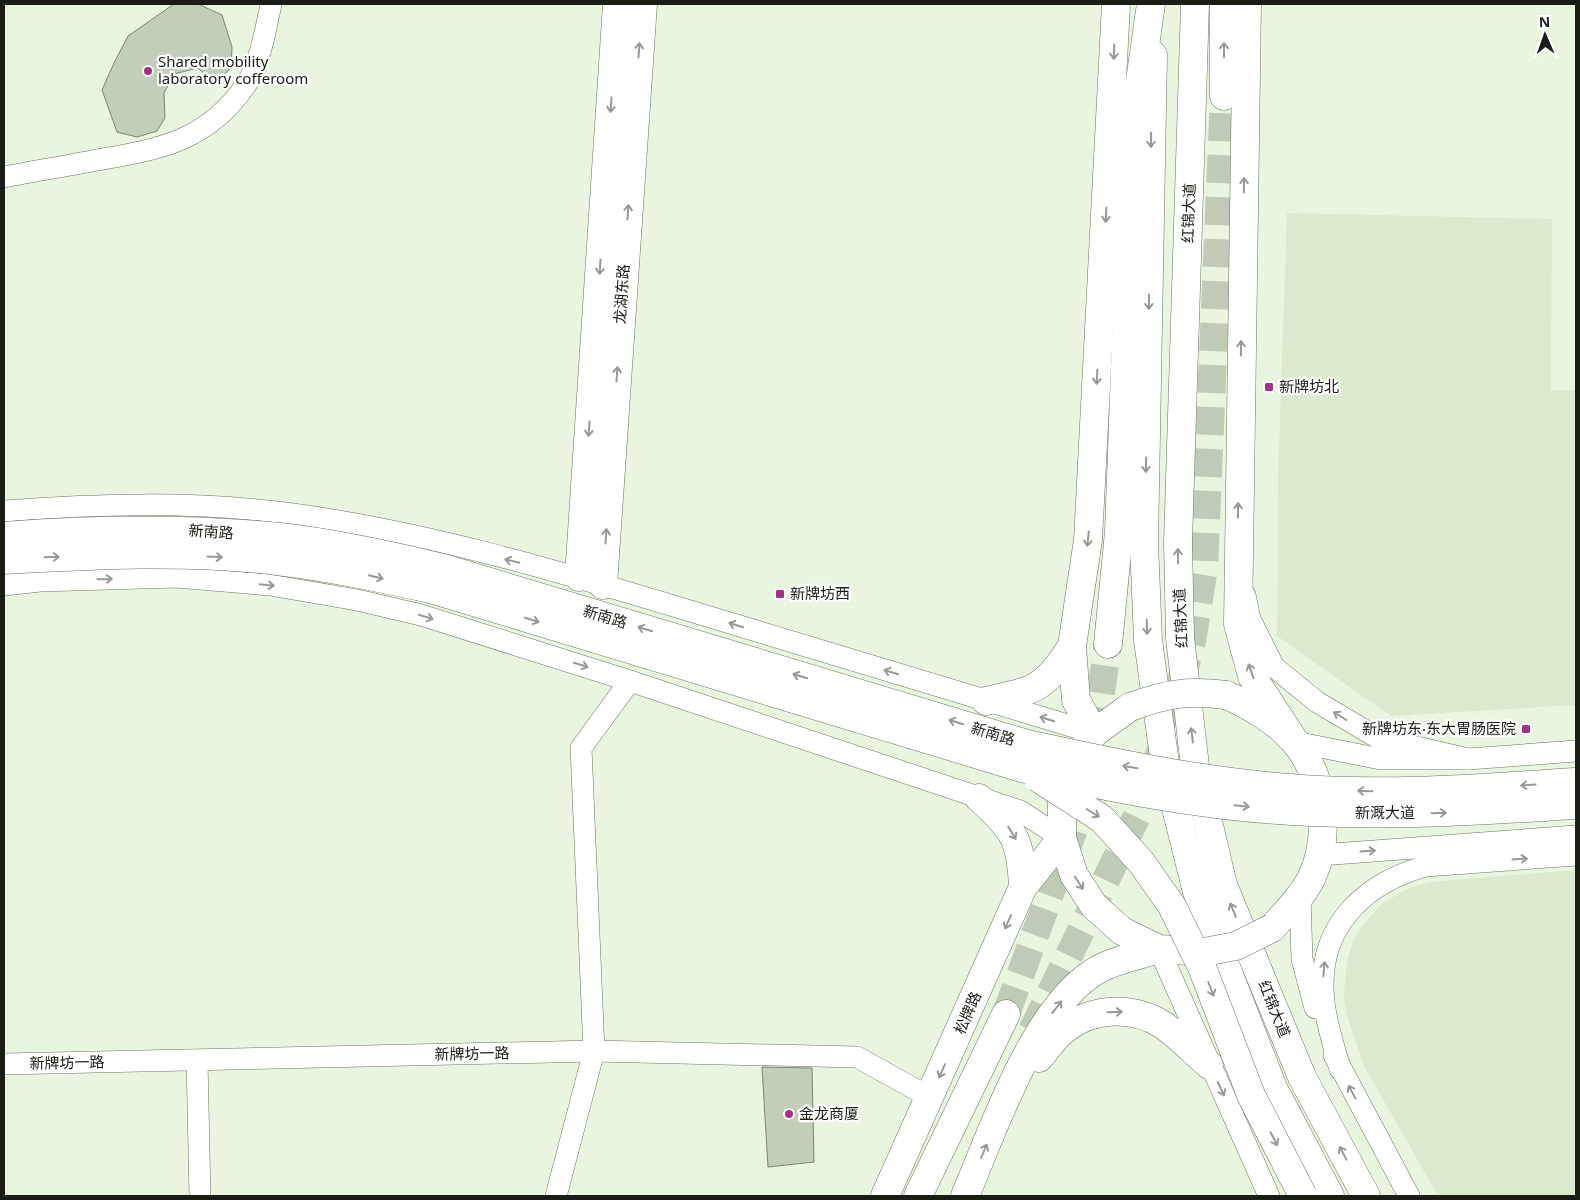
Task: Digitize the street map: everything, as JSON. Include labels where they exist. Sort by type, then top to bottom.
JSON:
[{"type":"main road","name":"龙湖东路","points":[[591,581],[617,4]]},
{"type":"main road","name":"龙湖东路","points":[[591,581],[642,4]]},
{"type":"main road","points":[[1094,733],[1076,700],[1072,646],[1088,540],[1116,4]]},
{"type":"main road","name":"红锦大道","points":[[1108,644],[1119,532],[1134,124],[1152,4]]},
{"type":"main road","name":"红锦大道","points":[[1152,4],[1144,543],[1148,640],[1165,764],[1197,892],[1273,1088],[1330,1196]]},
{"type":"main road","name":"红锦大道","points":[[1195,4],[1178,542],[1180,638],[1195,766],[1222,885],[1302,1077],[1366,1196]]},
{"type":"main road","points":[[1224,4],[1224,96]]},
{"type":"main road","points":[[1247,4],[1238,624],[1252,676],[1295,742],[1315,776],[1323,815],[1320,854],[1312,877],[1300,897],[1272,928],[1236,946],[1204,952],[1159,949],[1122,931],[1094,906],[1074,875],[1062,838],[1062,801],[1069,771],[1094,733],[1130,707],[1166,694],[1201,692],[1226,695],[1252,706],[1295,742]]},
{"type":"main road","name":"新南路","points":[[4,536],[54,532],[179,530],[281,537],[369,550],[443,568],[1027,744],[1116,764],[1194,789]]},
{"type":"main road","name":"新南路","points":[[4,560],[179,555],[276,561],[362,574],[431,590],[1022,768],[1112,788],[1194,789]]},
{"type":"main road","points":[[986,701],[1022,693],[1040,685],[1056,672],[1072,646]]},
{"type":"main road","points":[[1022,768],[1102,819],[1140,862],[1172,906],[1202,967],[1252,1095],[1303,1196]]},
{"type":"main road","name":"新溉大道","points":[[1194,789],[1289,788],[1378,792],[1576,782]]},
{"type":"main road","name":"新溉大道","points":[[1194,789],[1290,811],[1379,815],[1576,805]]},
{"type":"main road","points":[[980,798],[1005,822],[1016,840],[1022,861],[1023,887]]},
{"type":"main road","name":"松牌路","points":[[885,1196],[931,1098],[1023,887],[1062,838]]},
{"type":"main road","points":[[965,1196],[1010,1090],[1048,1018],[1070,990],[1093,973],[1159,949]]},
{"type":"main road","points":[[1010,1090],[1064,1029],[1082,1019],[1104,1012],[1126,1011],[1149,1018],[1164,1026],[1209,1065]]},
{"type":"main road","points":[[918,1196],[1006,1014]]},
{"type":"street","points":[[4,177],[156,150],[194,134],[224,113],[248,82],[261,46],[271,4]]},
{"type":"street","name":"新南路","points":[[4,511],[51,507],[183,506],[282,513],[373,526],[591,581],[1094,733]]},
{"type":"street","points":[[1238,558],[1250,619],[1274,667],[1317,702],[1378,738],[1468,759]]},
{"type":"street","points":[[4,585],[40,581],[176,577],[270,585],[357,600],[421,615],[630,680],[1020,811],[1062,838]]},
{"type":"street","points":[[556,1196],[594,1051],[581,748],[630,680]]},
{"type":"street","points":[[1295,742],[1380,759],[1468,759],[1576,750]]},
{"type":"street","points":[[1320,854],[1576,836]]},
{"type":"street","points":[[1392,849],[1482,862]]},
{"type":"street","points":[[1340,1069],[1323,987],[1324,964],[1336,928],[1349,910],[1386,882],[1405,872],[1426,866],[1576,855]]},
{"type":"street","points":[[1300,897],[1302,959],[1315,1009],[1340,1069],[1409,1196]]},
{"type":"street","points":[[1159,949],[1209,1065],[1270,1196]]},
{"type":"street","name":"新牌坊一路","points":[[4,1064],[594,1051],[857,1058],[931,1098]]},
{"type":"street","points":[[197,1061],[200,1196]]},
{"type":"shaded area","points":[[1287,213],[1552,219],[1551,390],[1576,390],[1576,705],[1391,716],[1277,636],[1278,478]]},
{"type":"shaded area","points":[[1576,870],[1576,1196],[1438,1196],[1364,1066],[1348,1019],[1344,1000],[1345,980],[1348,957],[1354,939],[1366,921],[1383,903],[1407,889],[1430,882]]},
{"type":"building","name":"Shared mobility laboratory cofferoom","points":[[174,4],[198,4],[222,15],[232,47],[231,68],[215,83],[198,68],[174,74],[164,93],[165,118],[157,131],[137,137],[117,132],[102,90],[114,63],[128,36]]},
{"type":"building","name":"金龙商厦","points":[[762,1067],[812,1068],[814,1162],[768,1167]]},
{"type":"tunnel","points":[[1032,1031],[1137,816],[1167,733],[1192,641],[1204,568],[1224,96]]},
{"type":"tunnel","points":[[1006,1014],[1086,796],[1108,644]]},
{"type":"place","name":"Shared mobility laboratory cofferoom","points":[[148,71]]},
{"type":"place","name":"新牌坊北","points":[[1269,387]]},
{"type":"place","name":"新牌坊西","points":[[780,594]]},
{"type":"place","name":"新牌坊东‧东大胃肠医院","points":[[1526,729]]},
{"type":"place","name":"金龙商厦","points":[[789,1114]]}]
